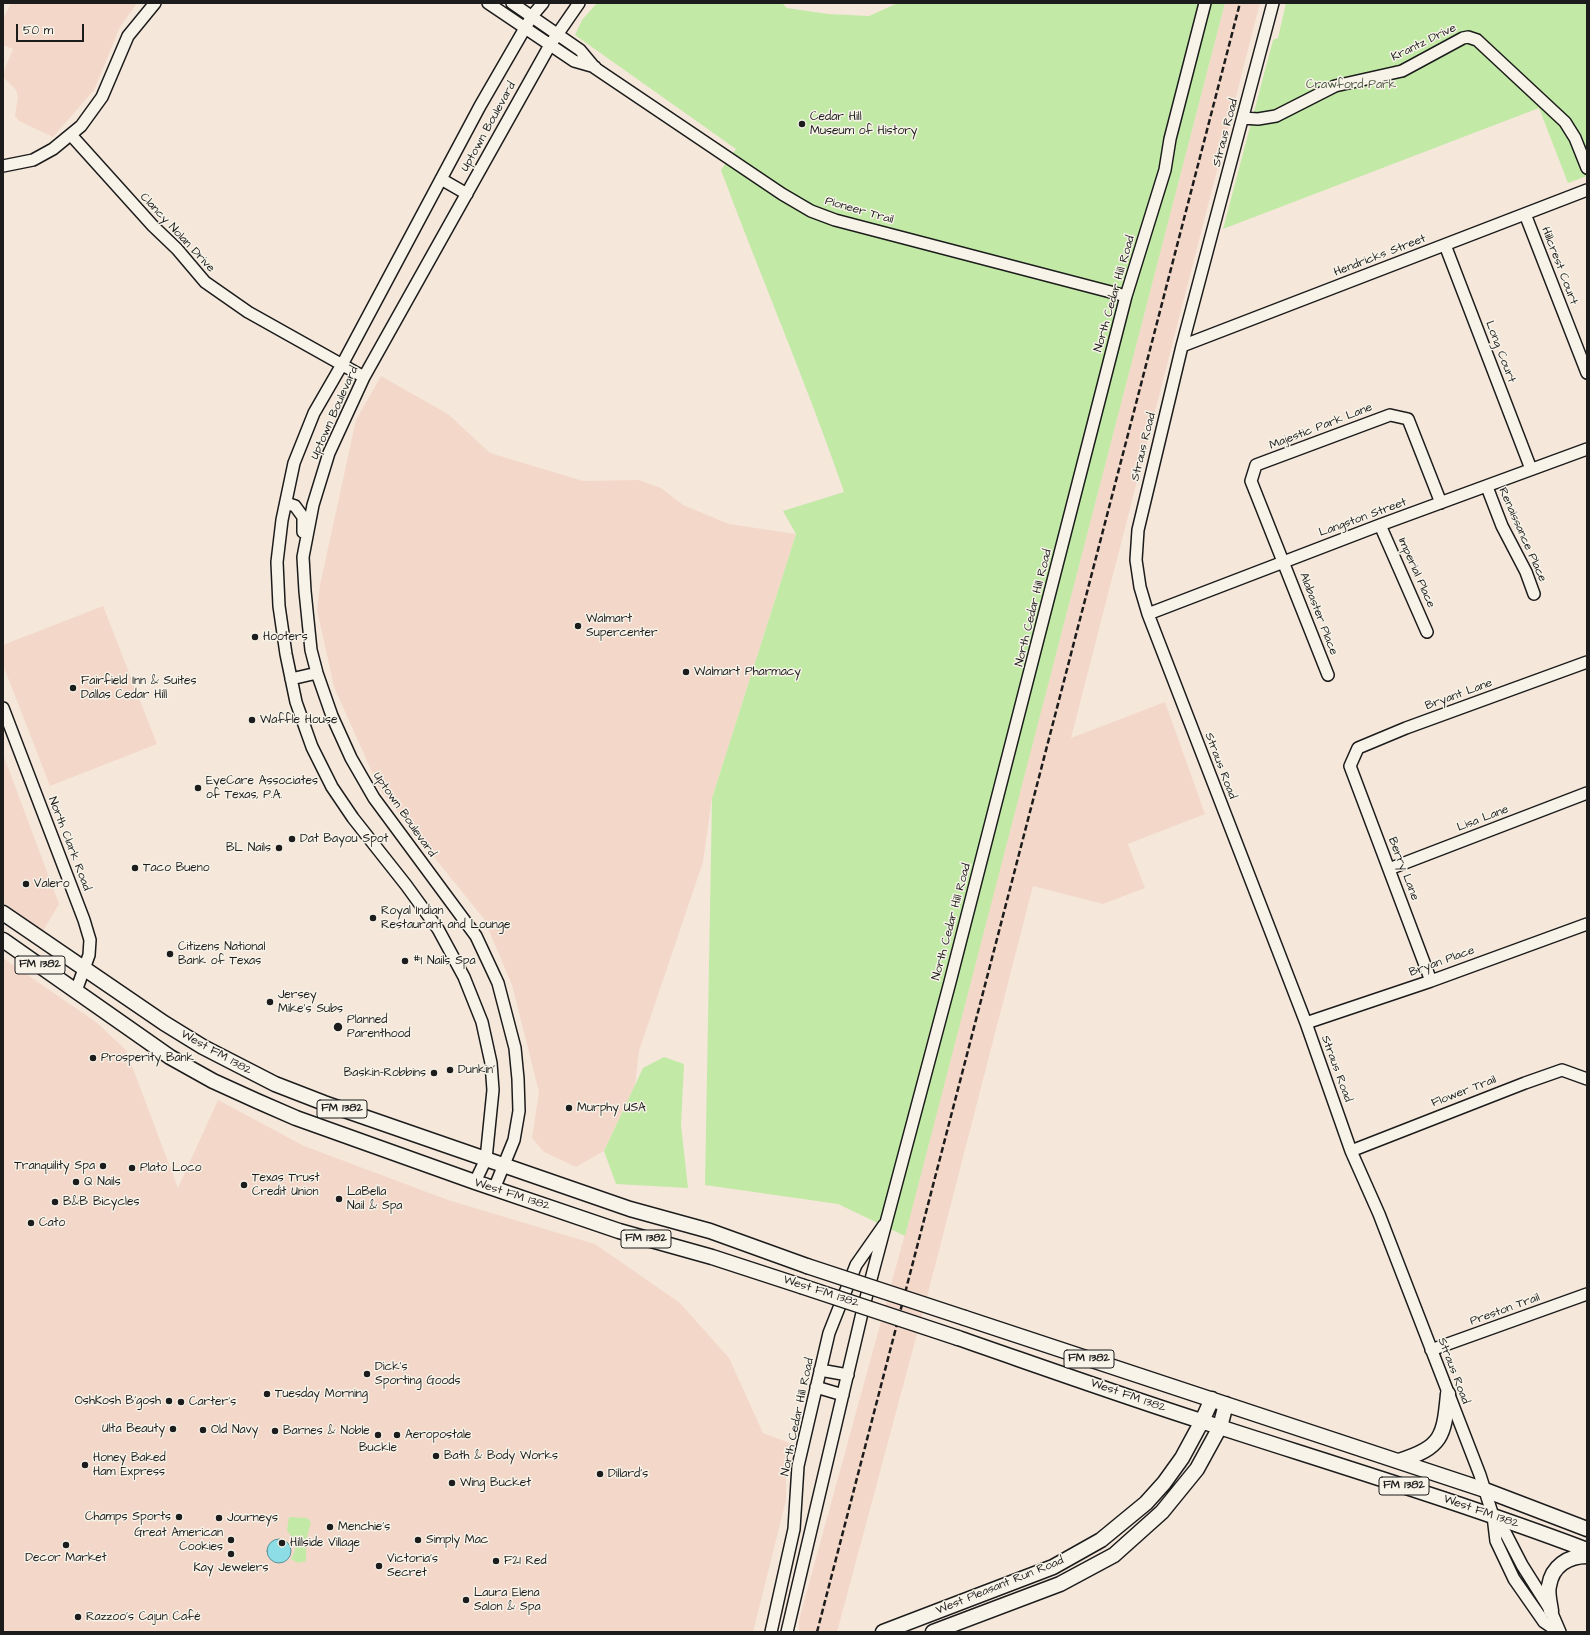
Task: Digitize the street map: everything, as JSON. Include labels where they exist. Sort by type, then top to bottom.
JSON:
[{"type":"main road","name":"FM 1382","points":[[3,913],[85,969]]},
{"type":"main road","name":"FM 1382","points":[[3,940],[76,991]]},
{"type":"main road","name":"West FM 1382","points":[[85,969],[183,1035],[228,1061],[275,1084],[324,1103],[647,1214],[710,1231],[807,1266],[1485,1490],[1587,1530]]},
{"type":"main road","name":"West FM 1382","points":[[76,991],[149,1044],[170,1057],[221,1084],[296,1118],[474,1182],[619,1231],[712,1257],[801,1286],[1202,1422],[1493,1516],[1587,1550]]},
{"type":"main road","points":[[1399,1461],[1420,1453],[1429,1448],[1435,1442],[1442,1432],[1446,1422],[1448,1394]]},
{"type":"main road","name":"West Pleasant Run Road","points":[[883,1632],[1053,1567],[1101,1540],[1146,1502],[1164,1483],[1182,1458],[1202,1422],[1212,1400]]},
{"type":"main road","name":"West Pleasant Run Road","points":[[933,1632],[1060,1584],[1114,1554],[1162,1512],[1197,1469],[1220,1427],[1226,1404]]},
{"type":"main road","points":[[1552,1611],[1548,1587],[1553,1574],[1559,1565],[1568,1559],[1587,1556]]},
{"type":"street","points":[[3,166],[33,160],[54,149],[81,126],[102,97],[128,36],[155,3]]},
{"type":"street","name":"Pioneer Trail","points":[[488,3],[574,61],[595,68],[782,194],[811,210],[836,220],[1126,296]]},
{"type":"street","name":"Pioneer Trail","points":[[512,3],[580,50],[595,68]]},
{"type":"street","name":"Uptown Boulevard","points":[[474,1182],[486,1159],[493,1090],[491,1063],[482,1022],[464,977],[438,928],[353,818],[332,788],[302,722],[290,679],[279,606],[277,562],[294,463],[314,414],[441,179],[532,16],[543,3]]},
{"type":"street","name":"Uptown Boulevard","points":[[494,1188],[514,1140],[518,1119],[518,1079],[514,1041],[498,983],[476,936],[374,798],[351,758],[332,716],[317,673],[308,627],[304,592],[303,557],[313,505],[329,453],[364,377],[550,45],[580,3]]},
{"type":"street","name":"North Cedar Hill Road","points":[[787,1632],[848,1375],[1085,461],[1126,296],[1165,170],[1170,139],[1205,3]]},
{"type":"street","name":"Straus Road","points":[[1273,3],[1182,346],[1138,530],[1136,560],[1140,587],[1148,614],[1306,1023],[1351,1150],[1379,1214],[1485,1490],[1493,1516]]},
{"type":"street","name":"Krantz Drive","points":[[1243,118],[1258,119],[1276,116],[1335,86],[1402,71],[1468,36],[1477,40],[1565,122],[1575,138],[1587,168]]},
{"type":"street","name":"Clancy Nolan Drive","points":[[71,135],[153,226],[177,249],[205,282],[248,312],[364,377]]},
{"type":"street","points":[[441,179],[467,194]]},
{"type":"street","name":"Hendricks Street","points":[[1182,346],[1587,190]]},
{"type":"street","name":"Hillcrest Court","points":[[1525,214],[1587,373]]},
{"type":"street","name":"Long Court","points":[[1445,245],[1531,470]]},
{"type":"street","name":"Majestic Park Lane","points":[[1284,562],[1251,481],[1256,465],[1390,415],[1408,419],[1441,503]]},
{"type":"street","name":"Langston Street","points":[[1148,614],[1380,525],[1587,449]]},
{"type":"street","name":"Renaissance Place","points":[[1487,486],[1502,526],[1526,572],[1534,594]]},
{"type":"street","points":[[286,503],[295,506],[303,517],[303,557]]},
{"type":"street","name":"Imperial Place","points":[[1380,525],[1428,632]]},
{"type":"street","name":"Alabaster Place","points":[[1284,562],[1328,675]]},
{"type":"street","name":"Bryant Lane","points":[[1350,766],[1358,748],[1406,728],[1587,662]]},
{"type":"street","points":[[290,679],[317,673]]},
{"type":"street","name":"North Clark Road","points":[[3,708],[84,920],[90,940],[89,955],[76,991]]},
{"type":"street","name":"Berry Lane","points":[[1350,766],[1431,981]]},
{"type":"street","name":"Lisa Lane","points":[[1389,869],[1587,794]]},
{"type":"street","name":"Bryan Place","points":[[1306,1023],[1431,981],[1587,924]]},
{"type":"street","name":"Flower Trail","points":[[1351,1150],[1562,1070],[1587,1079]]},
{"type":"street","name":"North Cedar Hill Road","points":[[772,1632],[794,1529],[798,1466],[829,1333],[856,1265],[888,1220]]},
{"type":"street","name":"Preston Trail","points":[[1431,1350],[1587,1294]]},
{"type":"street","points":[[820,1370],[848,1375]]},
{"type":"street","points":[[816,1387],[843,1395]]},
{"type":"street","points":[[1493,1516],[1506,1534],[1522,1565],[1552,1611],[1559,1632]]},
{"type":"street","points":[[1493,1516],[1496,1541],[1514,1579],[1544,1622],[1559,1632]]},
{"type":"shaded area","points":[[11,3],[137,3],[120,27],[94,90],[53,137],[19,121],[15,116],[18,97],[16,90],[5,79],[4,75],[5,68],[13,49],[3,45],[3,19]]},
{"type":"shaded area","points":[[1225,3],[1260,3],[1071,738],[1165,702],[1205,814],[1128,844],[1145,888],[1103,904],[1033,886],[928,1293],[837,1632],[799,1632],[799,1620],[905,1234]]},
{"type":"shaded area","points":[[381,376],[448,414],[490,453],[583,481],[639,480],[661,488],[683,505],[729,524],[796,534],[712,798],[703,862],[639,1051],[635,1085],[604,1151],[576,1167],[544,1152],[532,1138],[539,1092],[512,985],[484,919],[380,790],[334,687],[317,610],[320,585],[356,420]]},
{"type":"shaded area","points":[[103,606],[157,744],[50,786],[3,665],[3,645]]},
{"type":"shaded area","points":[[3,754],[59,904],[43,931],[3,902]]},
{"type":"shaded area","name":"Hillside Village","points":[[3,958],[96,1022],[126,1050],[178,1188],[218,1100],[304,1146],[448,1200],[595,1244],[680,1303],[729,1358],[763,1433],[792,1444],[786,1468],[786,1500],[753,1632],[3,1632]]},
{"type":"green space","points":[[597,3],[782,3],[787,8],[828,14],[869,16],[898,3],[1225,3],[905,1236],[838,1204],[705,1185],[712,798],[796,534],[783,511],[844,492],[815,411],[721,170],[736,149],[575,35],[582,20]]},
{"type":"green space","name":"Crawford Park","points":[[1286,3],[1587,3],[1587,176],[1568,183],[1539,108],[1223,229],[1273,40],[1278,38]]},
{"type":"green space","points":[[664,1057],[684,1064],[681,1125],[688,1188],[616,1184],[604,1151],[643,1068]]},
{"type":"green space","points":[[289,1517],[307,1518],[311,1522],[306,1541],[306,1561],[298,1563],[291,1559],[295,1551],[295,1544],[287,1530]]},
{"type":"water","points":[[274,1539],[284,1539],[291,1546],[291,1556],[284,1563],[274,1563],[267,1556],[267,1546]]},
{"type":"railway","points":[[817,1632],[1240,3]]},
{"type":"place","name":"Cedar Hill Museum of History","points":[[802,124]]},
{"type":"place","name":"Walmart Supercenter","points":[[578,626]]},
{"type":"place","name":"Hooters","points":[[255,637]]},
{"type":"place","name":"Walmart Pharmacy","points":[[686,672]]},
{"type":"place","name":"Fairfield Inn & Suites Dallas Cedar Hill","points":[[73,688]]},
{"type":"place","name":"Waffle House","points":[[252,720]]},
{"type":"place","name":"EyeCare Associates of Texas, P.A.","points":[[198,788]]},
{"type":"place","name":"Dat Bayou Spot","points":[[292,839]]},
{"type":"place","name":"BL Nails","points":[[279,848]]},
{"type":"place","name":"Taco Bueno","points":[[135,868]]},
{"type":"place","name":"Valero","points":[[26,884]]},
{"type":"place","name":"Royal Indian Restaurant and Lounge","points":[[373,918]]},
{"type":"place","name":"Citizens National Bank of Texas","points":[[170,954]]},
{"type":"place","name":"#1 Nails Spa","points":[[405,961]]},
{"type":"place","name":"Jersey Mike's Subs","points":[[270,1002]]},
{"type":"place","name":"Planned Parenthood","points":[[338,1027]]},
{"type":"place","name":"Prosperity Bank","points":[[93,1058]]},
{"type":"place","name":"Dunkin'","points":[[450,1070]]},
{"type":"place","name":"Baskin-Robbins","points":[[434,1073]]},
{"type":"place","name":"Murphy USA","points":[[569,1108]]},
{"type":"place","name":"Tranquility Spa","points":[[103,1166]]},
{"type":"place","name":"Plato Loco","points":[[132,1168]]},
{"type":"place","name":"Q Nails","points":[[76,1182]]},
{"type":"place","name":"Texas Trust Credit Union","points":[[244,1185]]},
{"type":"place","name":"LaBella Nail & Spa","points":[[339,1199]]},
{"type":"place","name":"B&B Bicycles","points":[[55,1202]]},
{"type":"place","name":"Cato","points":[[31,1223]]},
{"type":"place","name":"Dick's Sporting Goods","points":[[367,1374]]},
{"type":"place","name":"Tuesday Morning","points":[[267,1394]]},
{"type":"place","name":"OshKosh B'gosh","points":[[169,1401]]},
{"type":"place","name":"Carter's","points":[[181,1402]]},
{"type":"place","name":"Ulta Beauty","points":[[173,1429]]},
{"type":"place","name":"Old Navy","points":[[203,1430]]},
{"type":"place","name":"Barnes & Noble","points":[[275,1431]]},
{"type":"place","name":"Buckle","points":[[378,1435]]},
{"type":"place","name":"Aeropostale","points":[[397,1435]]},
{"type":"place","name":"Bath & Body Works","points":[[436,1456]]},
{"type":"place","name":"Honey Baked Ham Express","points":[[85,1465]]},
{"type":"place","name":"Dillard's","points":[[600,1474]]},
{"type":"place","name":"Wing Bucket","points":[[452,1483]]},
{"type":"place","name":"Champs Sports","points":[[179,1517]]},
{"type":"place","name":"Journeys","points":[[219,1518]]},
{"type":"place","name":"Menchie's","points":[[330,1527]]},
{"type":"place","name":"Great American Cookies","points":[[231,1540]]},
{"type":"place","name":"Simply Mac","points":[[418,1540]]},
{"type":"place","name":"Hillside Village","points":[[282,1543]]},
{"type":"place","name":"Decor Market","points":[[66,1545]]},
{"type":"place","name":"Kay Jewelers","points":[[231,1554]]},
{"type":"place","name":"F21 Red","points":[[496,1561]]},
{"type":"place","name":"Victoria's Secret","points":[[379,1566]]},
{"type":"place","name":"Laura Elena Salon & Spa","points":[[466,1600]]},
{"type":"place","name":"Razzoo’s Cajun Café","points":[[78,1617]]}]
